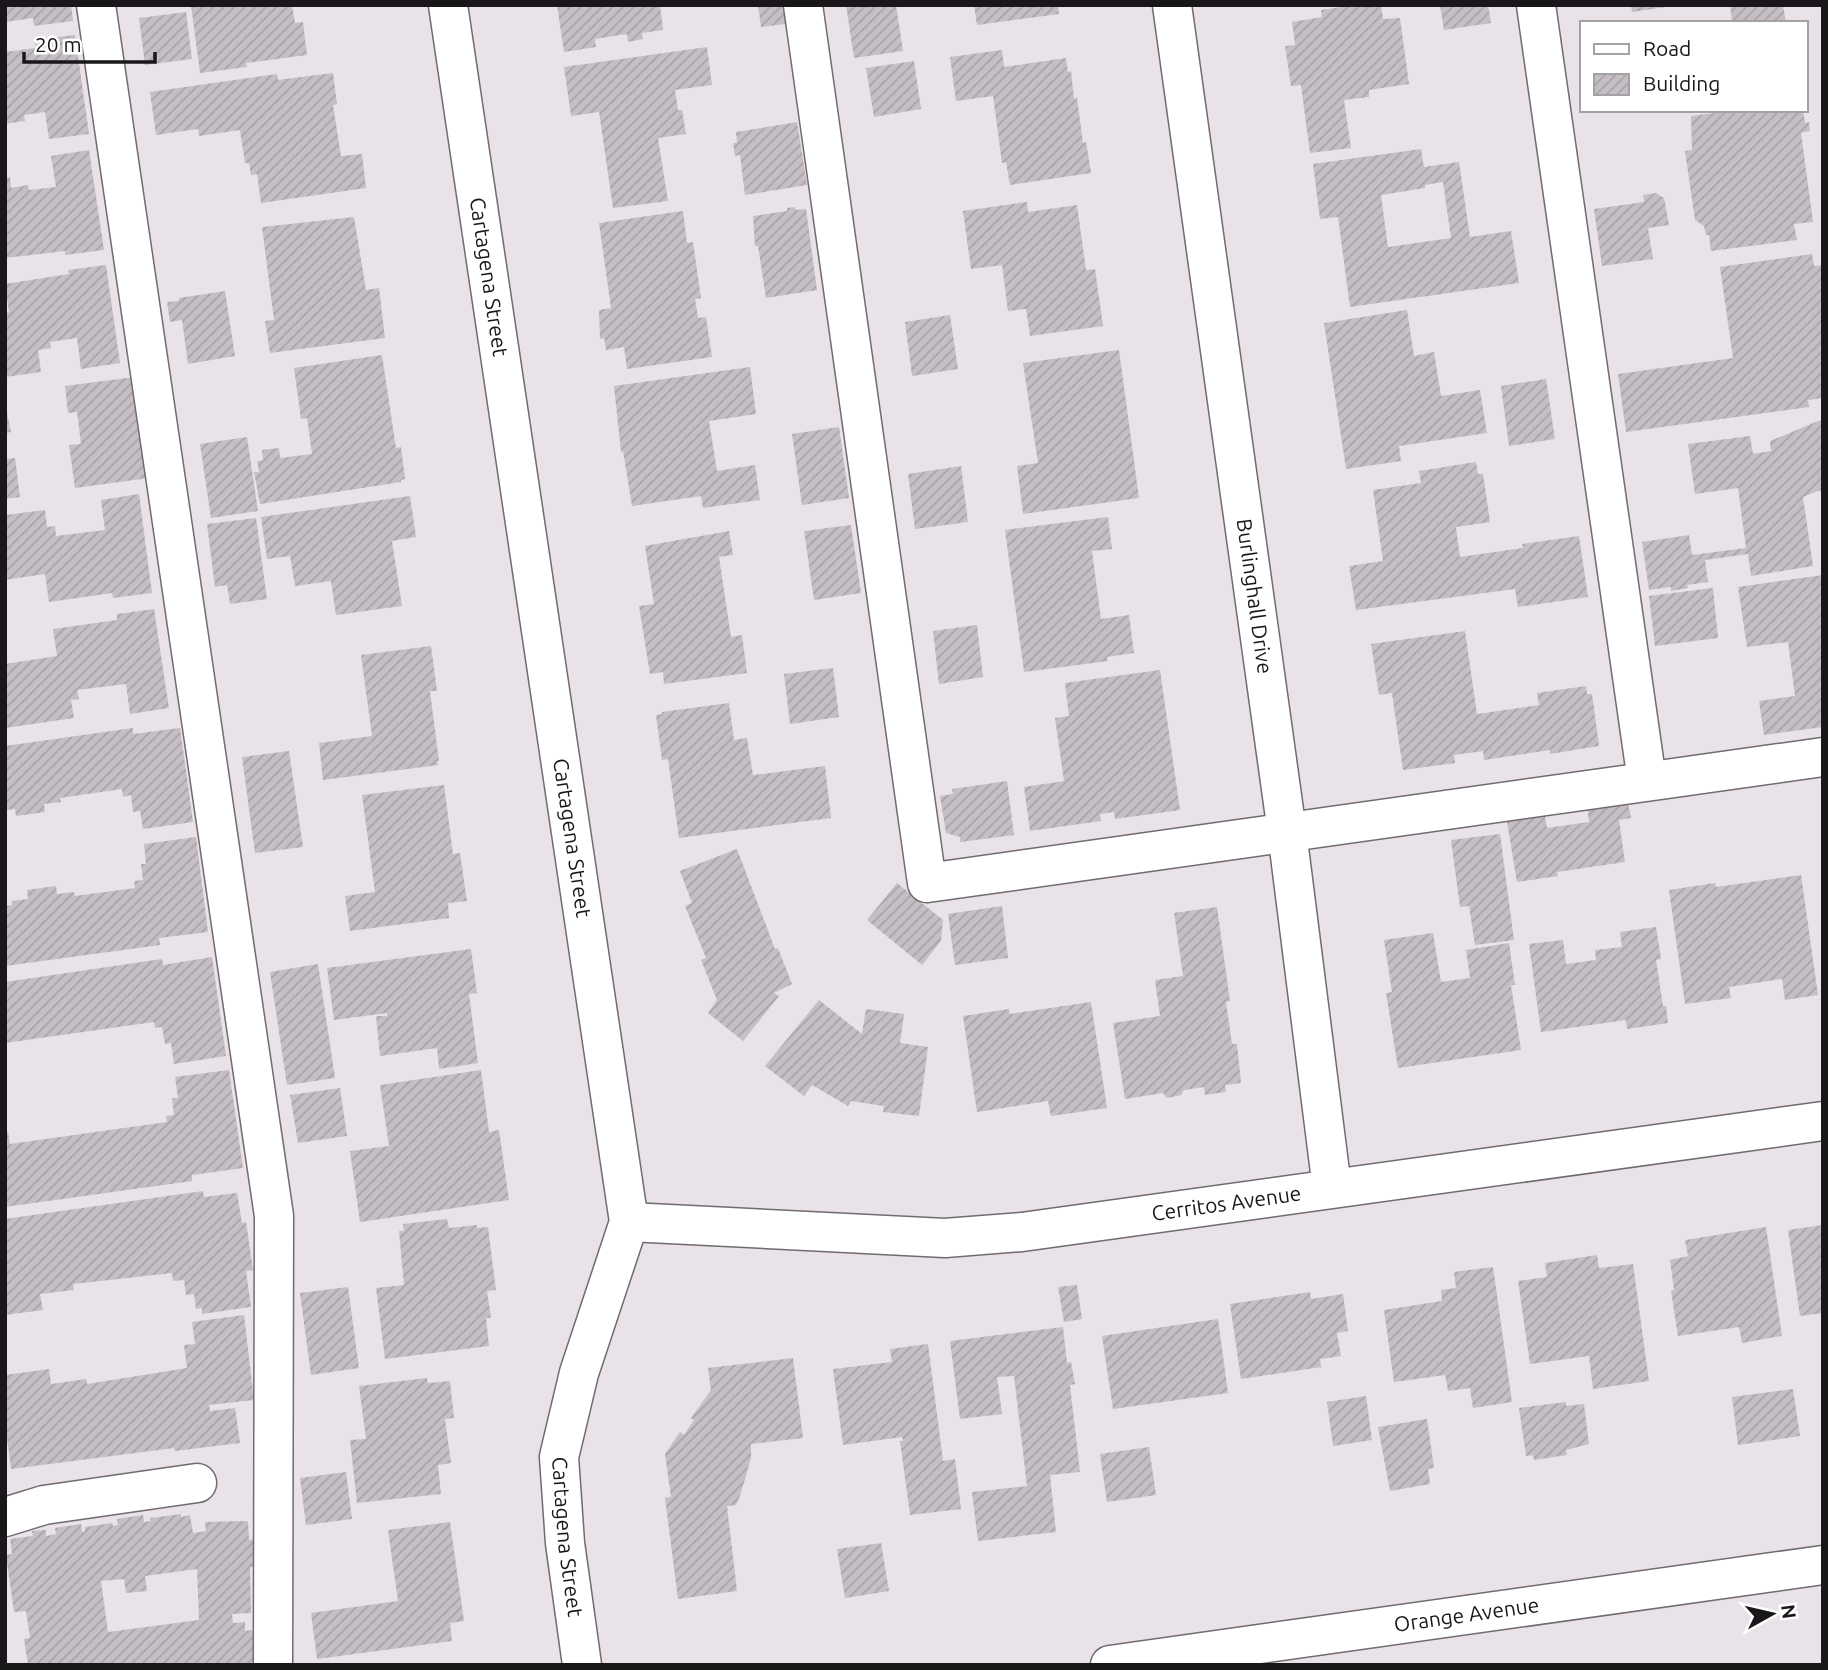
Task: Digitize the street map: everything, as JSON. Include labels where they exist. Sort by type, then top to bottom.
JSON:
[{"type":"street","points":[[96,5],[274,1216],[273,1665]]},
{"type":"street","name":"Cartagena Street","points":[[448,5],[629,1222],[579,1373],[559,1457],[565,1543],[582,1665]]},
{"type":"street","points":[[803,5],[927,883],[1823,757]]},
{"type":"street","name":"Burlinghall Drive","points":[[1172,5],[1287,832],[1332,1188]]},
{"type":"street","points":[[1536,5],[1647,781]]},
{"type":"street","name":"Cerritos Avenue","points":[[629,1222],[946,1238],[1022,1233],[1823,1121]]},
{"type":"street","points":[[5,1517],[44,1505],[197,1483]]},
{"type":"street","name":"Orange Avenue","points":[[1116,1664],[1823,1565]]},
{"type":"building","points":[[5,5],[71,5],[73,21],[34,26],[33,18],[5,22]]},
{"type":"building","points":[[191,5],[292,5],[295,23],[303,22],[307,55],[246,63],[247,67],[200,73]]},
{"type":"building","points":[[557,5],[660,5],[663,30],[642,33],[643,39],[628,42],[627,34],[595,39],[596,47],[564,52]]},
{"type":"building","points":[[758,5],[791,5],[793,23],[761,27]]},
{"type":"building","points":[[846,5],[896,5],[903,51],[854,58]]},
{"type":"building","points":[[974,5],[1058,5],[1059,14],[977,25]]},
{"type":"building","points":[[1355,5],[1381,5],[1383,19],[1400,18],[1409,84],[1369,90],[1369,97],[1344,100],[1351,148],[1310,153],[1301,85],[1291,86],[1285,46],[1295,45],[1292,22],[1322,17],[1321,10]]},
{"type":"building","points":[[1440,5],[1488,5],[1491,23],[1444,30]]},
{"type":"building","points":[[1631,5],[1666,5],[1666,7],[1632,12]]},
{"type":"building","points":[[1730,5],[1783,5],[1786,21],[1732,21]]},
{"type":"building","points":[[186,12],[192,59],[145,65],[139,18]]},
{"type":"building","points":[[75,35],[89,134],[49,139],[45,112],[24,115],[25,121],[5,124],[5,52],[36,48],[35,40]]},
{"type":"building","points":[[707,47],[712,85],[675,90],[686,134],[658,138],[668,201],[613,208],[599,112],[571,116],[564,67]]},
{"type":"building","points":[[1002,50],[1004,67],[1066,58],[1068,72],[1071,71],[1074,99],[1077,98],[1083,143],[1086,142],[1091,173],[1010,185],[1006,162],[1002,163],[993,96],[956,101],[950,57]]},
{"type":"building","points":[[914,61],[921,109],[874,117],[866,68]]},
{"type":"building","points":[[333,73],[337,104],[333,105],[341,156],[362,154],[366,188],[261,203],[257,174],[251,175],[249,163],[245,163],[240,130],[199,136],[198,129],[156,135],[150,92],[277,74],[278,80]]},
{"type":"building","points":[[1722,112],[1803,112],[1810,131],[1801,133],[1813,222],[1794,224],[1797,240],[1711,251],[1709,235],[1706,235],[1704,226],[1695,220],[1685,151],[1692,150],[1691,116]]},
{"type":"building","points":[[797,122],[807,185],[745,195],[740,155],[735,156],[733,143],[737,143],[736,132]]},
{"type":"building","points":[[1421,149],[1424,167],[1459,162],[1470,237],[1511,231],[1519,283],[1350,307],[1338,217],[1320,219],[1313,164]],"holes":[[[1443,182],[1451,238],[1388,247],[1381,195],[1425,188],[1425,185]]]},
{"type":"building","points":[[89,150],[104,250],[65,255],[65,251],[5,258],[5,178],[10,177],[11,188],[28,185],[29,190],[56,187],[51,156]]},
{"type":"building","points":[[1656,193],[1664,198],[1669,225],[1648,228],[1653,259],[1602,266],[1594,209],[1644,202],[1643,195]]},
{"type":"building","points":[[1027,202],[1028,212],[1077,205],[1086,270],[1095,269],[1103,326],[1030,336],[1026,309],[1008,311],[1002,265],[971,269],[963,211]]},
{"type":"building","points":[[795,207],[796,210],[806,209],[817,290],[766,298],[758,246],[755,246],[753,216],[787,211],[787,208]]},
{"type":"building","points":[[683,211],[687,243],[693,242],[701,298],[695,299],[698,318],[706,317],[712,357],[627,369],[624,347],[606,350],[604,338],[600,339],[599,310],[611,308],[599,223]]},
{"type":"building","points":[[354,217],[366,290],[379,288],[385,338],[270,353],[265,321],[274,320],[262,227]]},
{"type":"building","points":[[1812,254],[1814,266],[1823,265],[1823,398],[1808,400],[1809,407],[1626,432],[1618,374],[1733,358],[1720,267]]},
{"type":"building","points":[[106,265],[120,363],[81,369],[77,338],[50,342],[51,348],[38,350],[41,372],[5,377],[5,313],[9,312],[5,284],[69,274],[68,270]]},
{"type":"building","points":[[225,291],[235,356],[188,364],[182,320],[170,322],[167,302]]},
{"type":"building","points":[[1407,310],[1414,356],[1434,352],[1441,396],[1480,390],[1487,433],[1399,446],[1401,461],[1346,469],[1324,323]]},
{"type":"building","points":[[950,315],[958,369],[912,376],[905,322]]},
{"type":"building","points":[[1119,350],[1139,498],[1023,514],[1017,466],[1038,463],[1023,363]]},
{"type":"building","points":[[382,355],[396,448],[401,447],[405,479],[401,482],[260,504],[254,472],[259,472],[257,461],[263,460],[262,450],[279,448],[280,458],[312,454],[307,418],[301,419],[294,368]]},
{"type":"building","points":[[750,367],[756,414],[709,421],[717,471],[755,465],[760,500],[703,508],[701,496],[632,506],[623,451],[621,452],[614,386]]},
{"type":"building","points":[[135,377],[149,478],[75,488],[69,445],[81,444],[77,412],[68,413],[65,386]]},
{"type":"building","points":[[1546,379],[1555,439],[1509,446],[1501,386]]},
{"type":"building","points":[[5,403],[11,432],[5,433]]},
{"type":"building","points":[[1823,419],[1823,496],[1820,490],[1803,497],[1813,566],[1751,576],[1748,554],[1705,560],[1708,582],[1671,591],[1671,587],[1649,590],[1642,542],[1689,535],[1692,555],[1746,548],[1738,488],[1695,494],[1688,444],[1750,436],[1753,454],[1771,451],[1770,441]]},
{"type":"building","points":[[839,427],[849,498],[802,505],[792,434]]},
{"type":"building","points":[[247,437],[258,511],[211,518],[200,444]]},
{"type":"building","points":[[15,458],[20,497],[5,499],[5,459]]},
{"type":"building","points":[[1476,462],[1478,474],[1483,474],[1490,522],[1456,527],[1460,557],[1579,536],[1588,597],[1518,607],[1515,589],[1356,610],[1349,566],[1383,561],[1373,490],[1421,483],[1419,471]]},
{"type":"building","points":[[961,466],[968,522],[915,529],[908,474]]},
{"type":"building","points":[[139,494],[152,593],[113,598],[112,593],[49,602],[45,574],[5,580],[5,515],[45,510],[47,527],[55,526],[56,536],[105,530],[101,500]]},
{"type":"building","points":[[410,496],[416,537],[392,541],[402,606],[336,615],[331,581],[295,586],[290,556],[267,559],[261,517]]},
{"type":"building","points":[[1108,517],[1112,549],[1092,551],[1101,619],[1129,615],[1134,653],[1107,657],[1108,661],[1024,672],[1005,530]]},
{"type":"building","points":[[256,518],[267,599],[230,604],[227,585],[215,587],[207,524]]},
{"type":"building","points":[[851,525],[861,593],[814,600],[804,531]]},
{"type":"building","points":[[729,531],[733,555],[719,557],[731,637],[742,635],[747,673],[664,684],[663,672],[650,674],[639,606],[654,604],[645,546]]},
{"type":"building","points":[[1823,575],[1823,727],[1764,735],[1759,701],[1795,696],[1788,642],[1747,647],[1738,587]]},
{"type":"building","points":[[1713,588],[1718,638],[1655,646],[1649,596]]},
{"type":"building","points":[[154,609],[169,708],[130,714],[126,684],[77,690],[79,699],[71,700],[74,718],[5,728],[5,664],[57,656],[53,629],[117,620],[117,614]]},
{"type":"building","points":[[977,625],[983,677],[939,684],[933,631]]},
{"type":"building","points":[[1465,631],[1477,714],[1539,705],[1537,693],[1586,686],[1587,694],[1592,694],[1599,746],[1484,760],[1483,751],[1454,755],[1455,763],[1403,770],[1392,693],[1379,695],[1371,644]]},
{"type":"building","points":[[431,646],[437,691],[430,691],[438,765],[323,780],[319,743],[372,736],[361,655]]},
{"type":"building","points":[[833,668],[839,717],[790,724],[784,674]]},
{"type":"building","points":[[1160,670],[1180,810],[1115,819],[1114,812],[1100,814],[1101,821],[1030,831],[1024,787],[1064,781],[1055,718],[1069,716],[1065,683]]},
{"type":"building","points":[[729,703],[734,740],[747,738],[753,775],[825,766],[831,818],[679,838],[668,759],[662,760],[656,715]]},
{"type":"building","points":[[133,728],[133,734],[180,728],[193,822],[143,829],[140,811],[133,812],[131,795],[123,797],[122,789],[60,798],[61,802],[44,804],[45,812],[16,816],[15,809],[5,810],[5,746]]},
{"type":"building","points":[[289,751],[303,847],[255,853],[242,757]]},
{"type":"building","points":[[1007,781],[1014,835],[960,842],[960,837],[946,833],[940,796],[953,794],[952,789]]},
{"type":"building","points":[[444,785],[453,854],[460,853],[467,901],[448,903],[449,918],[350,931],[345,896],[375,892],[362,795]]},
{"type":"building","points":[[1627,799],[1631,818],[1619,820],[1625,862],[1557,872],[1558,876],[1517,882],[1506,816],[1544,810],[1547,828],[1589,822],[1587,805]]},
{"type":"building","points":[[1500,834],[1514,940],[1475,945],[1469,906],[1460,907],[1451,840]]},
{"type":"building","points":[[196,837],[208,932],[159,938],[160,945],[5,966],[5,906],[12,905],[12,901],[28,899],[27,890],[56,886],[57,894],[74,892],[75,896],[135,888],[134,881],[143,880],[141,864],[146,864],[144,844]]},
{"type":"building","points":[[737,849],[775,949],[778,948],[792,984],[774,993],[779,996],[743,1041],[708,1013],[717,1000],[701,960],[706,958],[685,906],[692,903],[680,871]]},
{"type":"building","points":[[1801,875],[1818,995],[1785,1000],[1782,979],[1729,987],[1731,998],[1685,1004],[1669,890],[1715,883],[1716,887]]},
{"type":"building","points":[[897,883],[943,920],[941,941],[922,965],[867,920]]},
{"type":"building","points":[[1002,906],[1008,958],[955,965],[948,914]]},
{"type":"building","points":[[1217,907],[1230,1001],[1226,1002],[1232,1044],[1237,1044],[1241,1083],[1225,1085],[1226,1092],[1205,1095],[1204,1087],[1184,1090],[1181,1095],[1167,1098],[1163,1093],[1125,1099],[1113,1023],[1160,1016],[1155,980],[1183,976],[1174,913]]},
{"type":"building","points":[[1656,927],[1661,959],[1656,960],[1668,1023],[1627,1029],[1626,1020],[1541,1032],[1529,944],[1563,940],[1566,964],[1596,960],[1595,950],[1622,947],[1620,932]]},
{"type":"building","points":[[1433,933],[1441,982],[1470,978],[1466,950],[1509,943],[1515,985],[1511,985],[1521,1050],[1398,1068],[1386,993],[1392,992],[1384,940]]},
{"type":"building","points":[[471,949],[477,993],[469,994],[478,1063],[439,1069],[437,1048],[380,1056],[376,1016],[387,1016],[387,1013],[334,1020],[327,968]]},
{"type":"building","points":[[212,957],[226,1056],[174,1064],[171,1043],[165,1044],[162,1027],[155,1028],[154,1022],[5,1043],[5,982],[162,959],[163,965]]},
{"type":"building","points":[[318,964],[335,1078],[287,1085],[270,972]]},
{"type":"building","points":[[819,1000],[862,1034],[866,1009],[904,1014],[900,1043],[928,1047],[919,1116],[883,1112],[884,1106],[851,1101],[848,1106],[812,1085],[804,1096],[765,1066]]},
{"type":"building","points":[[1091,1002],[1107,1108],[1051,1116],[1048,1101],[977,1112],[963,1016],[1009,1009],[1010,1014]]},
{"type":"building","points":[[229,1070],[243,1168],[192,1175],[192,1181],[5,1207],[5,1132],[8,1132],[10,1144],[167,1122],[166,1116],[174,1115],[172,1098],[178,1098],[175,1077]]},
{"type":"building","points":[[481,1070],[489,1132],[499,1130],[509,1200],[360,1222],[350,1151],[389,1146],[380,1085]]},
{"type":"building","points":[[340,1088],[347,1136],[298,1143],[290,1095]]},
{"type":"building","points":[[203,1191],[204,1197],[237,1193],[242,1223],[246,1222],[253,1270],[246,1271],[251,1307],[202,1314],[202,1308],[196,1309],[194,1294],[186,1295],[184,1280],[173,1281],[172,1273],[73,1284],[74,1290],[40,1294],[43,1310],[5,1315],[5,1219]]},
{"type":"building","points":[[447,1219],[449,1228],[477,1225],[477,1228],[488,1227],[496,1290],[487,1291],[491,1318],[486,1318],[489,1346],[385,1359],[376,1288],[404,1285],[399,1231],[404,1231],[403,1224]]},
{"type":"building","points":[[1823,1225],[1823,1313],[1800,1316],[1788,1230]]},
{"type":"building","points":[[1766,1227],[1782,1336],[1742,1343],[1739,1327],[1678,1336],[1671,1291],[1674,1290],[1670,1260],[1688,1256],[1685,1240]]},
{"type":"building","points":[[1597,1255],[1599,1268],[1633,1264],[1649,1381],[1593,1389],[1589,1356],[1530,1364],[1518,1281],[1547,1277],[1545,1263]]},
{"type":"building","points":[[1493,1267],[1512,1402],[1473,1408],[1470,1388],[1448,1391],[1445,1375],[1394,1382],[1384,1310],[1442,1301],[1441,1290],[1456,1288],[1454,1272]]},
{"type":"building","points":[[1077,1285],[1082,1319],[1064,1322],[1058,1287]]},
{"type":"building","points":[[348,1287],[359,1368],[311,1375],[300,1293]]},
{"type":"building","points":[[1310,1292],[1311,1299],[1343,1294],[1348,1331],[1337,1333],[1341,1356],[1320,1359],[1321,1367],[1241,1379],[1230,1304]]},
{"type":"building","points":[[244,1315],[254,1400],[209,1405],[210,1411],[235,1408],[240,1443],[175,1451],[174,1448],[11,1469],[5,1423],[5,1375],[49,1369],[51,1384],[86,1379],[87,1384],[187,1368],[184,1345],[195,1344],[192,1322]]},
{"type":"building","points":[[1218,1319],[1228,1393],[1113,1409],[1102,1336]]},
{"type":"building","points":[[1063,1327],[1067,1363],[1071,1362],[1075,1384],[1070,1385],[1080,1472],[1050,1475],[1056,1532],[978,1541],[972,1492],[1027,1486],[1014,1376],[997,1377],[1002,1414],[960,1419],[950,1341]]},
{"type":"building","points":[[928,1344],[943,1461],[955,1459],[961,1509],[910,1515],[900,1441],[903,1441],[902,1437],[843,1445],[833,1369],[892,1362],[890,1349]]},
{"type":"building","points":[[793,1358],[803,1438],[751,1444],[751,1458],[740,1496],[736,1505],[727,1506],[737,1591],[678,1599],[665,1498],[671,1497],[665,1454],[680,1432],[684,1435],[694,1420],[691,1418],[711,1390],[708,1368]]},
{"type":"building","points":[[427,1378],[428,1383],[450,1381],[454,1418],[445,1419],[451,1463],[438,1465],[441,1494],[357,1503],[350,1440],[366,1439],[359,1386]]},
{"type":"building","points":[[1793,1389],[1800,1436],[1738,1445],[1732,1397]]},
{"type":"building","points":[[1366,1396],[1372,1440],[1333,1446],[1327,1402]]},
{"type":"building","points":[[1566,1402],[1566,1406],[1584,1404],[1589,1444],[1566,1450],[1567,1455],[1534,1460],[1533,1455],[1526,1456],[1519,1408]]},
{"type":"building","points":[[1427,1419],[1434,1468],[1428,1469],[1430,1484],[1390,1491],[1378,1427]]},
{"type":"building","points":[[1149,1447],[1156,1495],[1107,1502],[1100,1454]]},
{"type":"building","points":[[346,1472],[352,1519],[306,1525],[300,1478]]},
{"type":"building","points":[[143,1515],[144,1522],[151,1521],[150,1518],[190,1515],[193,1533],[206,1531],[205,1522],[248,1521],[249,1540],[256,1539],[257,1567],[250,1567],[251,1613],[232,1614],[233,1623],[245,1622],[245,1631],[252,1630],[256,1665],[28,1665],[24,1639],[30,1638],[26,1611],[14,1612],[6,1555],[12,1554],[10,1539],[33,1536],[32,1531],[46,1530],[46,1536],[56,1534],[55,1528],[81,1524],[82,1532],[85,1527],[112,1523],[113,1526],[118,1525],[117,1519]],"holes":[[[197,1569],[199,1620],[108,1632],[101,1581],[124,1579],[126,1593],[147,1591],[145,1576]]]},
{"type":"building","points":[[450,1522],[464,1621],[450,1623],[452,1641],[317,1659],[311,1613],[398,1601],[388,1530]]},
{"type":"building","points":[[881,1543],[889,1591],[845,1598],[837,1549]]}]
